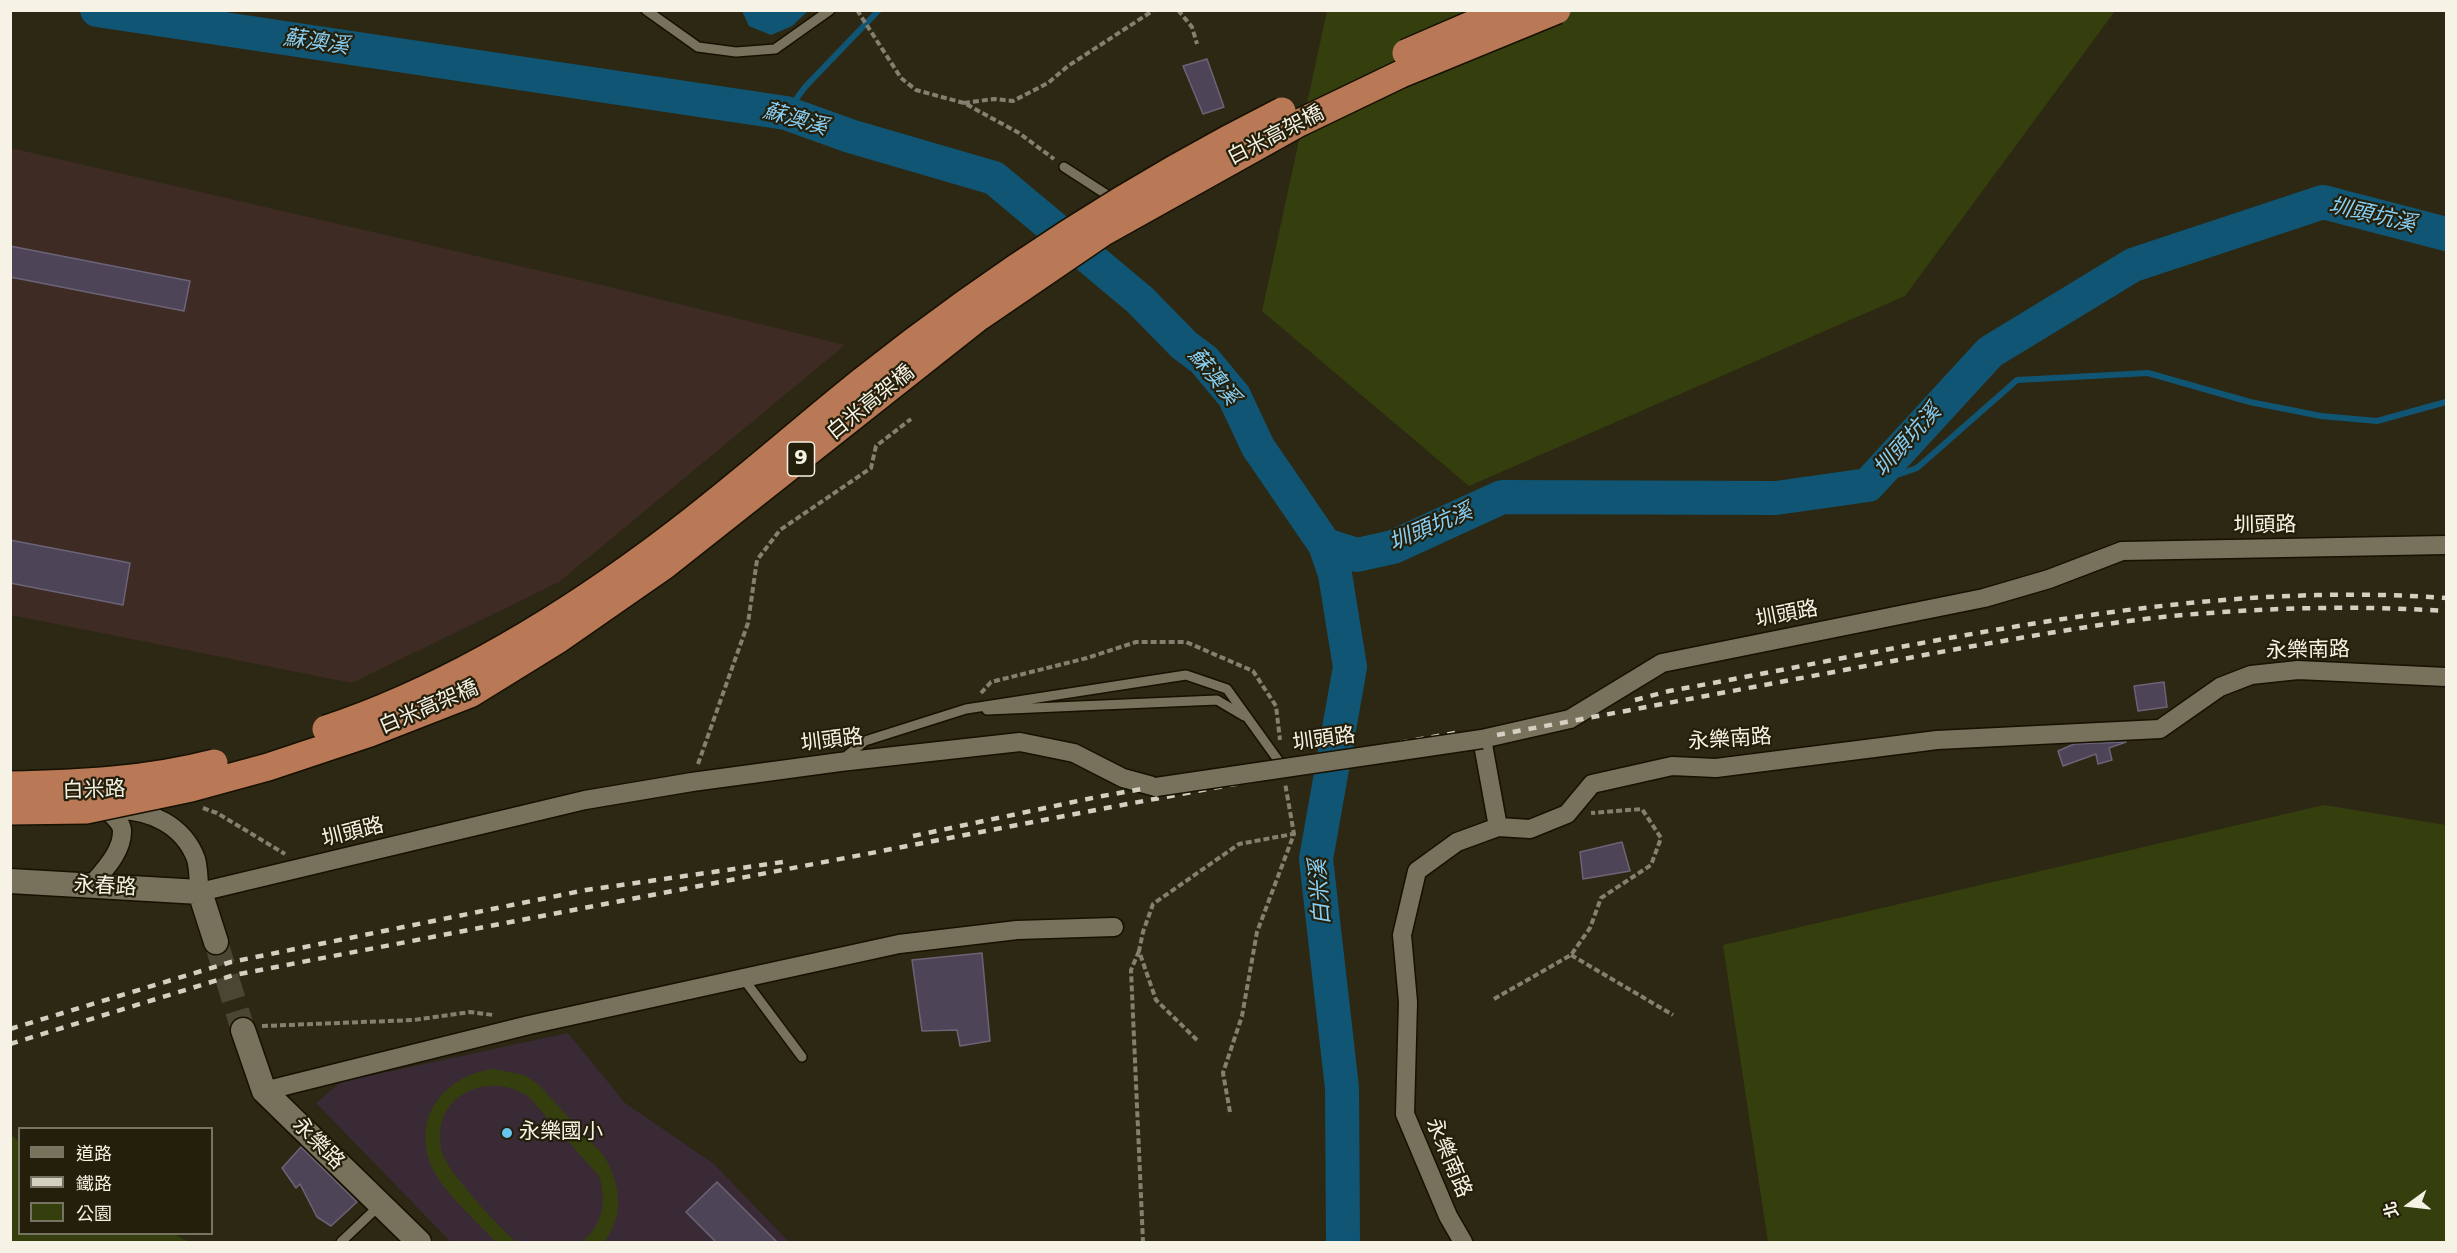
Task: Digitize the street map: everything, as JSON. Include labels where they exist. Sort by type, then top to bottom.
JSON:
[{"type":"main road","name":"白米高架橋","points":[[10,785],[86,784],[186,770],[263,749],[359,718],[458,672],[548,623],[653,550],[864,380],[949,315],[1124,209],[1235,135],[1320,93],[1504,10]]},
{"type":"main road","name":"白米高架橋","points":[[10,811],[86,810],[191,788],[268,767],[370,734],[470,694],[559,639],[664,566],[978,317],[1124,209],[1401,74],[1557,10]]},
{"type":"street","name":"圳頭路","points":[[200,892],[585,800],[692,782],[840,762],[1020,742],[1074,753],[1123,778],[1156,787],[1482,739],[1570,719],[1662,663],[1984,598],[2049,579],[2122,551],[2446,545]]},
{"type":"street","name":"永樂南路","points":[[1463,1242],[1448,1216],[1405,1114],[1408,1002],[1402,935],[1417,871],[1457,842],[1498,827],[1530,829],[1567,814],[1592,784],[1672,766],[1716,768],[1937,740],[2160,729],[2220,687],[2251,675],[2298,670],[2446,677]]},
{"type":"street","points":[[1482,739],[1498,827]]},
{"type":"street","name":"白米路","points":[[10,816],[119,810],[151,814],[180,832],[196,860],[200,892]]},
{"type":"street","points":[[90,887],[113,860],[122,830],[119,822],[108,811]]},
{"type":"street","name":"永春路","points":[[10,881],[200,892]]},
{"type":"street","points":[[200,892],[216,942]]},
{"type":"street","points":[[264,1091],[529,1025],[899,944],[1017,930],[1114,927]]},
{"type":"street","name":"永樂路","points":[[248,1028],[264,1091],[419,1242]]},
{"type":"lane","points":[[646,10],[698,46],[736,52],[775,49],[830,10]]},
{"type":"lane","points":[[1064,167],[1124,209]]},
{"type":"lane","points":[[840,762],[865,741],[966,709],[1186,675],[1227,689],[1283,766]]},
{"type":"lane","points":[[966,709],[1000,710],[1217,700],[1250,718]]},
{"type":"lane","points":[[743,978],[802,1057]]},
{"type":"lane","points":[[341,1242],[380,1205]]},
{"type":"path","points":[[963,104],[994,99],[1013,101],[1048,83],[1068,66],[1154,10]]},
{"type":"path","points":[[1179,10],[1192,27],[1197,44]]},
{"type":"path","points":[[858,13],[901,78],[916,90],[963,104],[1019,133],[1064,167]]},
{"type":"path","points":[[692,782],[748,623],[757,560],[780,530],[871,468],[876,446],[911,419]]},
{"type":"path","points":[[1494,999],[1571,955],[1590,928],[1601,898],[1651,865],[1661,838],[1642,809],[1567,814]]},
{"type":"path","points":[[1143,1242],[1131,970],[1140,951],[1143,932],[1154,904],[1239,844],[1294,834]]},
{"type":"path","points":[[1140,951],[1156,1000],[1197,1040]]},
{"type":"path","points":[[1571,955],[1673,1015]]},
{"type":"path","points":[[248,1028],[414,1020],[470,1012],[518,1018],[529,1025]]},
{"type":"shaded area","points":[[11,148],[606,286],[845,345],[559,582],[352,683],[11,615]]},
{"type":"shaded area","name":"永樂國小","points":[[568,1033],[625,1103],[714,1164],[789,1242],[451,1242],[316,1103],[341,1082]]},
{"type":"green space","points":[[1327,11],[2115,11],[1905,296],[1469,486],[1262,311]]},
{"type":"green space","points":[[2324,805],[2446,825],[2446,1242],[1768,1242],[1723,945]]},
{"type":"green space","points":[[493,1069],[524,1075],[538,1084],[604,1156],[617,1189],[618,1211],[611,1232],[604,1242],[582,1242],[599,1220],[603,1194],[599,1176],[528,1096],[511,1088],[493,1086],[477,1088],[462,1095],[451,1105],[443,1119],[440,1136],[443,1155],[447,1163],[488,1214],[517,1242],[496,1242],[440,1181],[428,1154],[425,1137],[434,1105],[458,1081],[474,1073]]},
{"type":"green space","points":[[11,1135],[18,1140],[18,1235],[176,1235],[189,1242],[11,1242]]},
{"type":"water","points":[[742,11],[808,11],[792,26],[771,35],[749,26]]},
{"type":"building","points":[[1207,59],[1224,107],[1203,114],[1183,66]]},
{"type":"building","points":[[10,246],[190,281],[184,311],[10,277]]},
{"type":"building","points":[[10,540],[130,563],[123,605],[10,583]]},
{"type":"building","points":[[2164,682],[2167,707],[2138,711],[2134,686]]},
{"type":"building","points":[[2126,742],[2109,748],[2112,760],[2098,764],[2096,754],[2063,766],[2058,751],[2074,744]]},
{"type":"building","points":[[1622,842],[1630,871],[1583,879],[1580,852]]},
{"type":"building","points":[[982,953],[990,1041],[960,1046],[957,1030],[922,1031],[912,960]]},
{"type":"building","points":[[301,1147],[357,1202],[331,1226],[317,1217],[300,1184],[296,1188],[282,1168]]},
{"type":"building","points":[[717,1182],[777,1242],[716,1242],[686,1212]]},
{"type":"waterway","name":"蘇澳溪","points":[[97,10],[786,113],[850,136],[994,178],[1140,300],[1184,345],[1204,360],[1234,396],[1258,447],[1325,545],[1335,574],[1350,667],[1316,859],[1342,1088],[1343,1242]]},
{"type":"waterway","points":[[786,113],[805,87],[879,10]]},
{"type":"waterway","name":"圳頭坑溪","points":[[1325,545],[1357,555],[1393,547],[1502,497],[1776,498],[1868,485],[1990,352],[2133,265],[2323,202],[2446,234]]},
{"type":"waterway","points":[[1868,485],[1917,468],[2017,380],[2148,373],[2250,402],[2321,416],[2377,421],[2446,402]]},
{"type":"tunnel","points":[[216,942],[243,1030]]},
{"type":"railway","points":[[1635,700],[1669,691],[1959,636],[2153,607],[2250,598],[2348,595],[2446,598]]},
{"type":"railway","points":[[10,1044],[234,975],[1101,809],[1962,648],[2086,627],[2179,615],[2328,608],[2446,611]]},
{"type":"railway","points":[[913,836],[1097,797],[1455,733]]},
{"type":"railway","points":[[10,1029],[231,962],[586,890],[783,862]]},
{"type":"place","name":"永樂國小","points":[[507,1133]]},
{"type":"water label","name":"白米溪","points":[[1321,892]]}]
